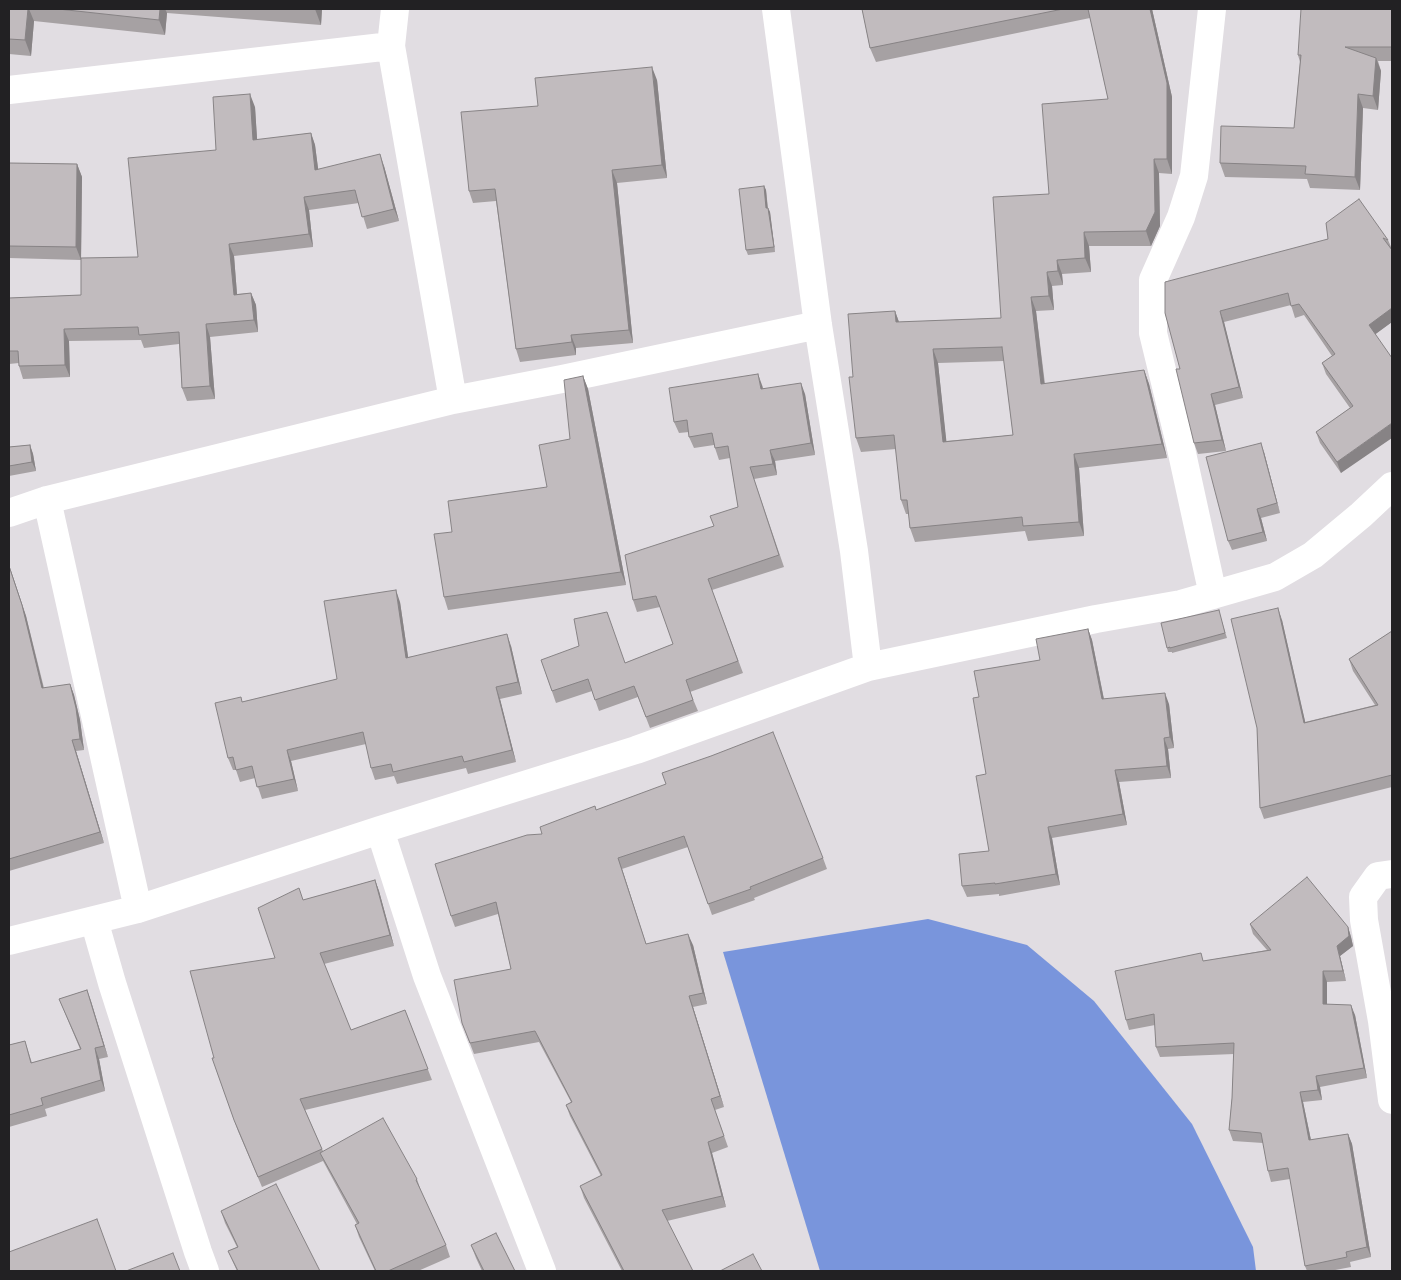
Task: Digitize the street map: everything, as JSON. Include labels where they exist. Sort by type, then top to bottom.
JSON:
[{"type":"street","points":[[395,9],[391,46],[453,400]]},
{"type":"street","points":[[776,9],[818,325],[854,552],[868,667]]},
{"type":"street","points":[[1212,9],[1194,176],[1181,217],[1153,280],[1153,333],[1180,444],[1213,595]]},
{"type":"street","points":[[9,90],[391,46]]},
{"type":"street","points":[[9,513],[47,500],[453,400],[818,325]]},
{"type":"street","points":[[9,941],[138,909],[380,830],[636,750],[868,667],[1096,619],[1181,604],[1275,577],[1314,555],[1392,486]]},
{"type":"street","points":[[47,500],[138,909]]},
{"type":"street","points":[[380,830],[427,976],[542,1271]]},
{"type":"street","points":[[1392,874],[1378,876],[1363,897],[1364,920],[1382,1021],[1392,1100]]},
{"type":"street","points":[[94,920],[115,992],[205,1271]]},
{"type":"water","points":[[928,919],[1027,945],[1094,1001],[1192,1124],[1253,1247],[1256,1271],[820,1271],[723,952]]},
{"type":"building","points":[[9,9],[28,9],[25,40],[9,39]]},
{"type":"building","points":[[58,9],[160,9],[159,20]]},
{"type":"building","points":[[862,9],[1063,9],[870,48]]},
{"type":"building","points":[[1088,9],[1150,9],[1167,83],[1167,159],[1154,159],[1155,212],[1146,231],[1084,232],[1085,258],[1057,260],[1058,271],[1047,272],[1049,296],[1031,297],[1041,384],[1144,370],[1162,444],[1074,454],[1079,522],[1023,526],[1022,517],[910,528],[907,500],[901,500],[894,435],[856,438],[849,377],[853,377],[848,314],[895,311],[896,322],[1001,318],[993,197],[1049,194],[1042,104],[1108,99]],"holes":[[[1002,347],[1013,435],[943,442],[933,349]]]},
{"type":"building","points":[[1301,9],[1392,9],[1392,47],[1345,47],[1376,58],[1373,96],[1358,94],[1355,177],[1305,174],[1306,166],[1220,163],[1221,126],[1294,128],[1301,55],[1298,55]]},
{"type":"building","points":[[652,67],[662,165],[612,170],[629,330],[571,335],[572,342],[516,349],[495,189],[469,191],[461,112],[538,106],[535,78]]},
{"type":"building","points":[[250,94],[253,140],[311,133],[315,170],[380,154],[394,209],[362,217],[355,190],[304,197],[309,234],[229,244],[234,295],[251,293],[254,320],[206,324],[210,386],[182,388],[179,332],[139,335],[138,327],[64,329],[65,365],[19,366],[18,351],[9,351],[9,298],[81,295],[81,258],[138,257],[128,158],[216,150],[213,97]]},
{"type":"building","points":[[9,163],[77,164],[76,247],[9,246]]},
{"type":"building","points":[[764,186],[766,208],[768,208],[774,247],[746,250],[739,189]]},
{"type":"building","points":[[1359,199],[1388,240],[1383,238],[1392,250],[1392,308],[1369,325],[1392,358],[1392,423],[1337,462],[1316,432],[1353,406],[1322,363],[1335,354],[1299,304],[1291,306],[1288,293],[1220,311],[1239,387],[1211,394],[1222,440],[1194,443],[1176,369],[1180,369],[1165,313],[1165,282],[1328,239],[1326,223]]},
{"type":"building","points":[[758,374],[761,389],[801,383],[811,443],[770,450],[773,464],[750,467],[779,555],[708,579],[738,661],[686,680],[693,700],[646,717],[634,686],[595,700],[588,679],[552,691],[541,660],[579,646],[574,619],[607,612],[625,663],[673,644],[656,596],[633,600],[625,555],[714,526],[710,516],[738,507],[728,446],[715,448],[712,433],[689,437],[687,420],[674,422],[669,388]]},
{"type":"building","points":[[583,376],[621,572],[444,597],[434,534],[452,532],[448,501],[547,487],[539,445],[570,439],[564,380]]},
{"type":"building","points":[[1261,443],[1277,503],[1257,509],[1263,532],[1228,541],[1206,457]]},
{"type":"building","points":[[30,445],[32,462],[9,466],[9,447]]},
{"type":"building","points":[[9,566],[22,605],[42,688],[70,684],[76,708],[80,739],[72,740],[100,832],[9,859]]},
{"type":"building","points":[[396,590],[406,658],[507,634],[518,682],[496,687],[512,750],[464,762],[462,756],[393,772],[391,764],[371,768],[363,732],[287,750],[294,779],[257,787],[252,766],[236,770],[233,757],[228,758],[215,703],[241,697],[242,702],[337,679],[324,601]]},
{"type":"building","points":[[1278,608],[1304,723],[1378,705],[1349,659],[1392,631],[1392,775],[1260,808],[1257,728],[1231,619]]},
{"type":"building","points":[[1219,610],[1225,633],[1167,648],[1161,623]]},
{"type":"building","points":[[1088,629],[1102,699],[1165,693],[1170,737],[1164,738],[1167,766],[1115,770],[1123,814],[1048,827],[1056,874],[995,884],[962,886],[959,854],[989,851],[976,776],[986,774],[973,698],[979,697],[974,671],[1040,660],[1036,639]]},
{"type":"building","points":[[773,732],[823,858],[750,887],[751,889],[708,904],[684,836],[618,858],[646,944],[688,934],[703,993],[689,996],[720,1096],[711,1099],[724,1136],[708,1142],[722,1196],[662,1210],[693,1271],[624,1271],[580,1186],[602,1175],[566,1105],[572,1102],[535,1031],[470,1043],[462,1023],[454,980],[511,969],[496,902],[451,916],[435,864],[527,835],[542,834],[540,827],[595,806],[596,810],[666,784],[662,773]]},
{"type":"building","points":[[1307,877],[1348,927],[1349,936],[1337,946],[1343,971],[1323,971],[1323,1004],[1351,1005],[1364,1068],[1316,1076],[1318,1090],[1300,1092],[1309,1140],[1348,1134],[1367,1247],[1346,1252],[1347,1257],[1305,1266],[1288,1168],[1268,1171],[1261,1133],[1229,1130],[1234,1043],[1156,1047],[1154,1014],[1126,1020],[1115,971],[1201,953],[1203,961],[1271,950],[1250,924]]},
{"type":"building","points":[[375,880],[390,935],[320,953],[351,1030],[405,1010],[428,1069],[300,1099],[322,1149],[258,1177],[234,1120],[212,1058],[214,1058],[190,971],[275,958],[258,908],[299,888],[303,900]]},
{"type":"building","points":[[87,990],[104,1046],[95,1048],[101,1080],[41,1098],[43,1105],[9,1115],[9,1045],[25,1041],[31,1063],[81,1049],[59,999]]},
{"type":"building","points":[[383,1118],[417,1179],[446,1245],[388,1271],[376,1271],[355,1225],[359,1223],[320,1153]]},
{"type":"building","points":[[276,1184],[320,1271],[238,1271],[228,1251],[238,1247],[221,1211]]},
{"type":"building","points":[[97,1219],[116,1271],[9,1271],[9,1252]]},
{"type":"building","points":[[496,1233],[515,1271],[484,1271],[471,1245]]},
{"type":"building","points":[[173,1253],[180,1271],[126,1271]]},
{"type":"building","points":[[753,1254],[762,1271],[720,1271]]}]
